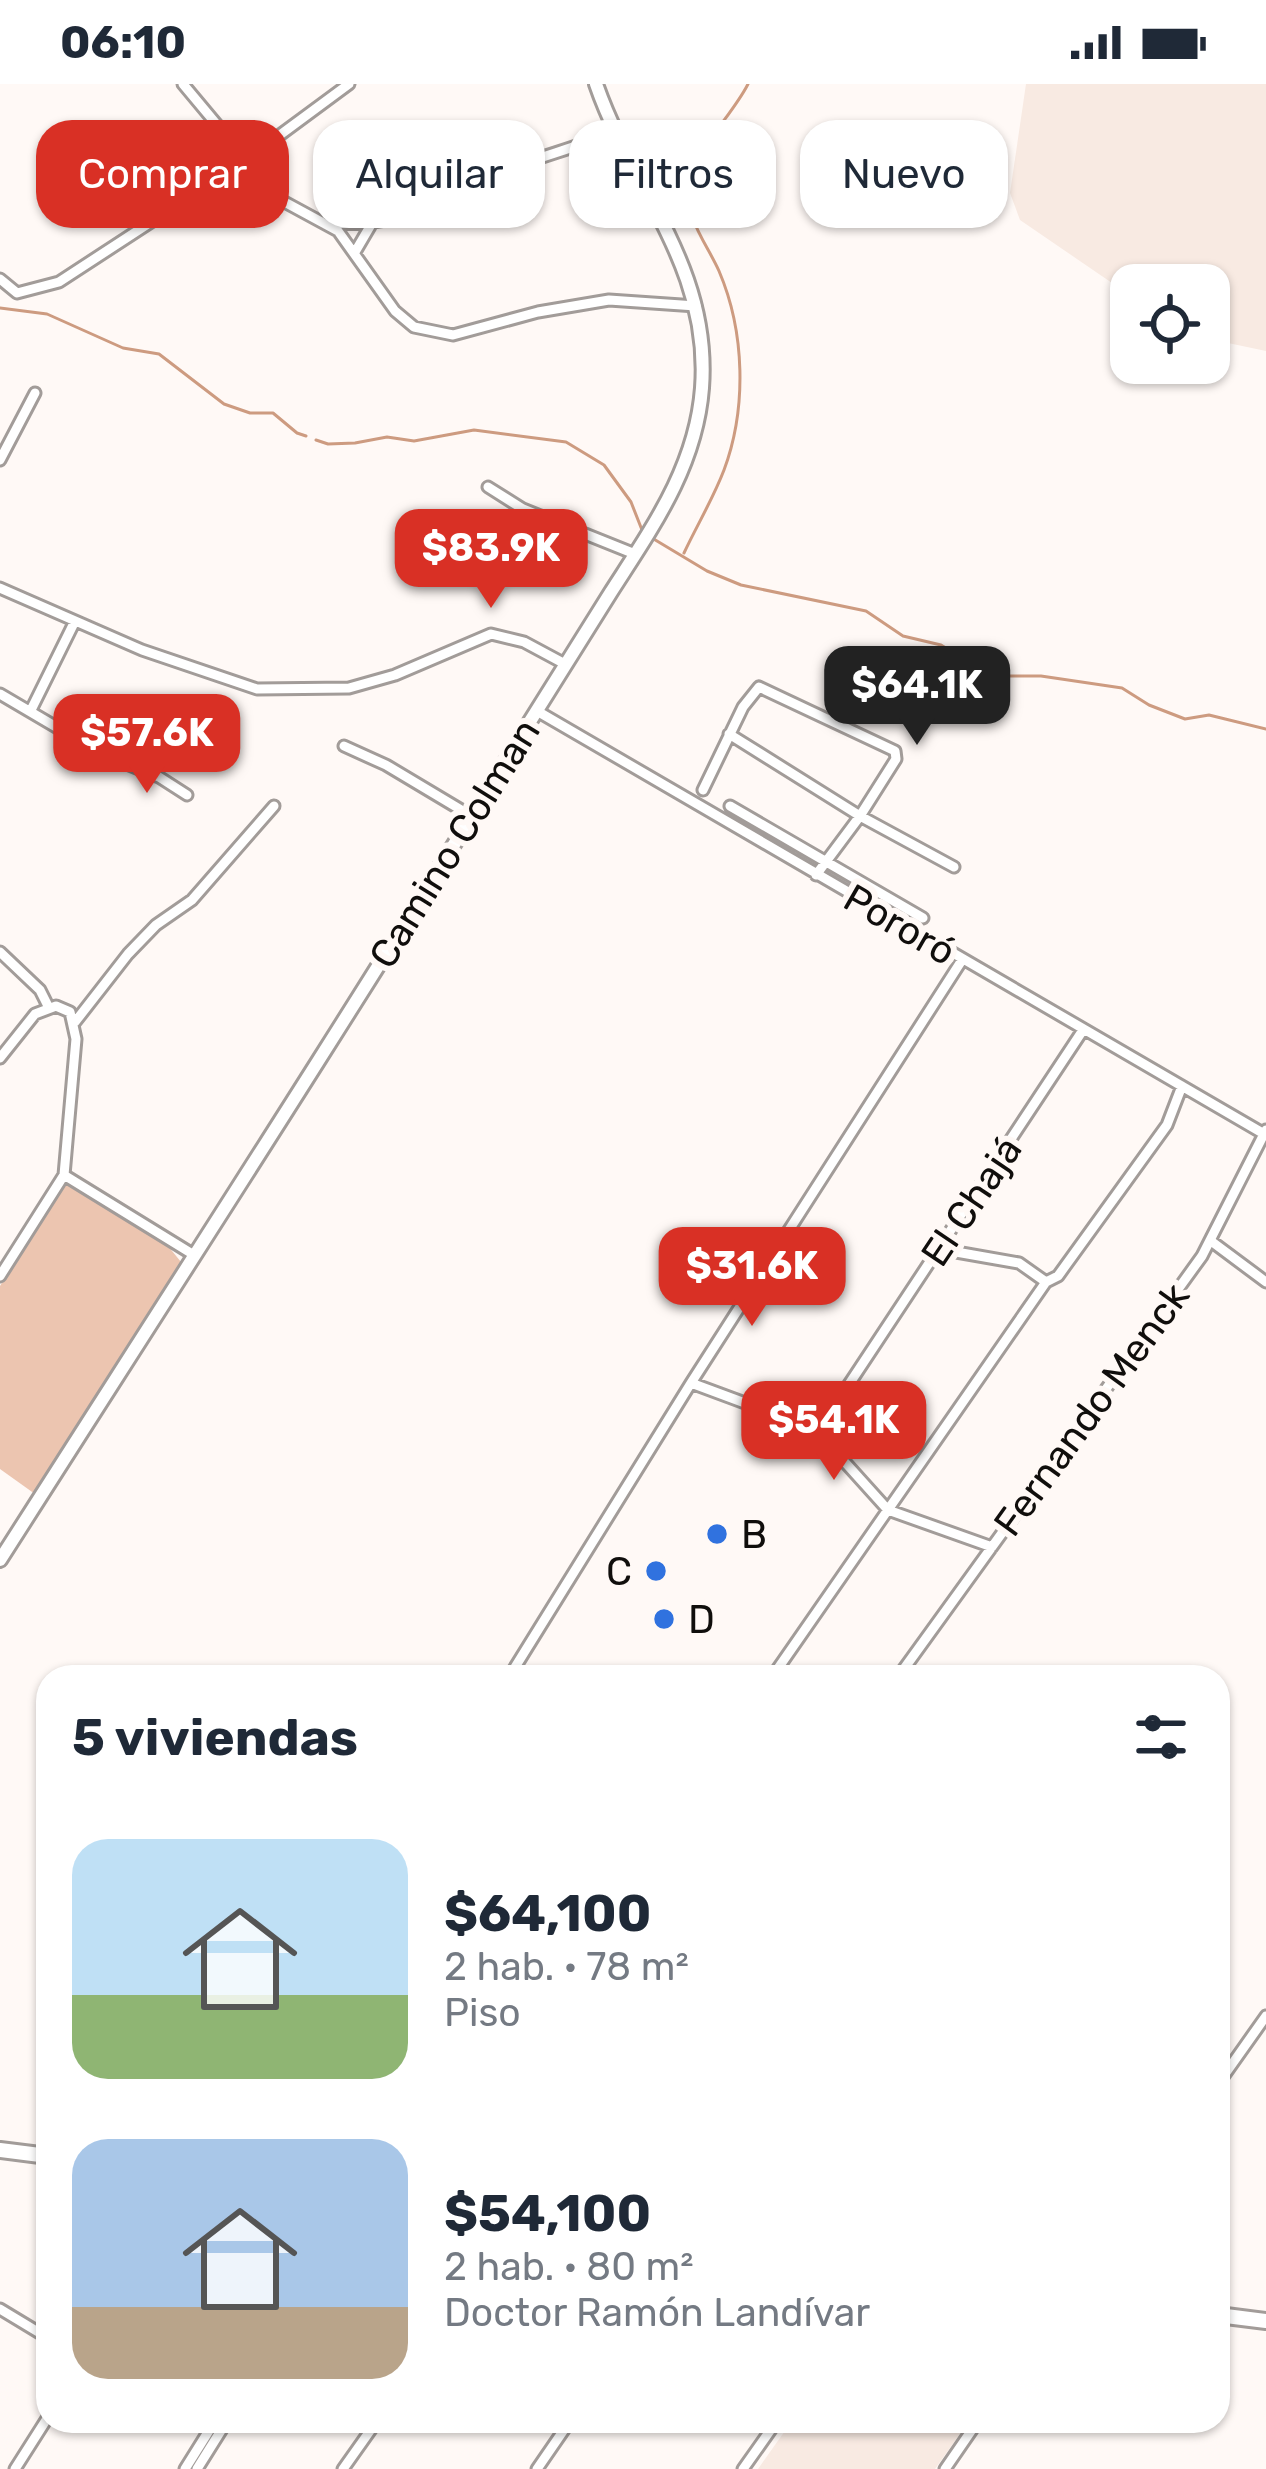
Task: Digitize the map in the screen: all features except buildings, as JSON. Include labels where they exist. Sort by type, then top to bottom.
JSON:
[{"type":"main road","points":[[0,2150],[36,2154]]},
{"type":"main road","points":[[1230,2316],[1266,2320]]},
{"type":"street","points":[[183,84],[213,120]]},
{"type":"street","points":[[289,128],[349,84]]},
{"type":"street","name":"Camino Colman","points":[[596,84],[611,120]]},
{"type":"street","points":[[0,279],[17,293],[59,282],[142,228]]},
{"type":"street","points":[[333,228],[356,252],[395,311],[414,327],[436,334],[452,335],[591,302],[641,300],[696,306]]},
{"type":"street","points":[[356,252],[369,228]]},
{"type":"street","name":"Camino Colman","points":[[0,1560],[673,493],[695,432],[703,349],[696,306],[668,228]]},
{"type":"street","points":[[0,460],[35,393]]},
{"type":"street","points":[[488,487],[523,509],[635,554]]},
{"type":"street","points":[[0,588],[216,678],[272,690],[349,688],[491,634],[524,642],[565,664]]},
{"type":"street","points":[[31,710],[74,622]]},
{"type":"street","points":[[703,790],[755,689],[765,686],[889,746],[896,759],[816,875]]},
{"type":"street","points":[[0,694],[122,764],[159,777],[187,795]]},
{"type":"street","name":"Pororó","points":[[537,711],[1266,1133]]},
{"type":"street","points":[[729,734],[860,816],[954,867]]},
{"type":"street","points":[[344,746],[386,765],[472,817]]},
{"type":"street","points":[[75,1022],[128,954],[156,925],[192,900],[274,806]]},
{"type":"street","points":[[730,806],[922,917]]},
{"type":"street","points":[[0,952],[40,991],[48,1006]]},
{"type":"street","points":[[516,1665],[962,960]]},
{"type":"street","points":[[0,1058],[35,1014],[48,1006],[64,1008],[75,1022],[64,1175],[0,1276]]},
{"type":"street","name":"El Chajá","points":[[815,1429],[1082,1030]]},
{"type":"street","points":[[780,1665],[1046,1282],[1058,1276],[1167,1125],[1182,1087]]},
{"type":"street","name":"Fernando Menck","points":[[907,1665],[1211,1241],[1266,1133]]},
{"type":"street","points":[[64,1175],[194,1255]]},
{"type":"street","points":[[1211,1241],[1266,1282]]},
{"type":"street","points":[[939,1250],[1019,1263],[1046,1282]]},
{"type":"street","points":[[692,1383],[815,1429],[888,1510],[992,1547]]},
{"type":"street","points":[[1230,2067],[1266,2016]]},
{"type":"street","points":[[0,2308],[36,2330]]},
{"type":"street","points":[[15,2469],[38,2433]]},
{"type":"street","points":[[185,2469],[208,2433]]},
{"type":"street","points":[[197,2469],[220,2433]]},
{"type":"street","points":[[343,2469],[368,2433]]},
{"type":"street","points":[[537,2469],[562,2433]]},
{"type":"street","points":[[743,2469],[768,2433]]},
{"type":"street","points":[[945,2469],[970,2433]]},
{"type":"shaded area","points":[[1026,84],[1266,84],[1266,351],[1230,343],[1230,264],[1110,264],[1110,282],[1020,220],[1010,193]]},
{"type":"shaded area","points":[[67,1184],[168,1246],[181,1262],[35,1494],[0,1469],[0,1286]]},
{"type":"shaded area","points":[[784,2433],[960,2433],[935,2469],[758,2469]]},
{"type":"waterway","points":[[684,553],[720,481],[731,446],[740,370],[728,295],[693,219],[689,186],[698,159],[748,84]]},
{"type":"waterway","points":[[0,308],[47,314],[123,348],[159,354],[224,404],[250,413],[273,413],[306,436]]},
{"type":"waterway","points":[[316,440],[328,444],[387,437],[414,441],[474,430],[566,442],[604,465],[631,502],[642,530]]},
{"type":"waterway","points":[[652,538],[741,585],[866,611],[903,636],[941,645],[991,676],[1041,676],[1122,688],[1185,719],[1209,715],[1266,729]]},
{"type":"place","name":"B","points":[[717,1534]]},
{"type":"place","name":"C","points":[[656,1571]]},
{"type":"place","name":"D","points":[[664,1619]]}]
